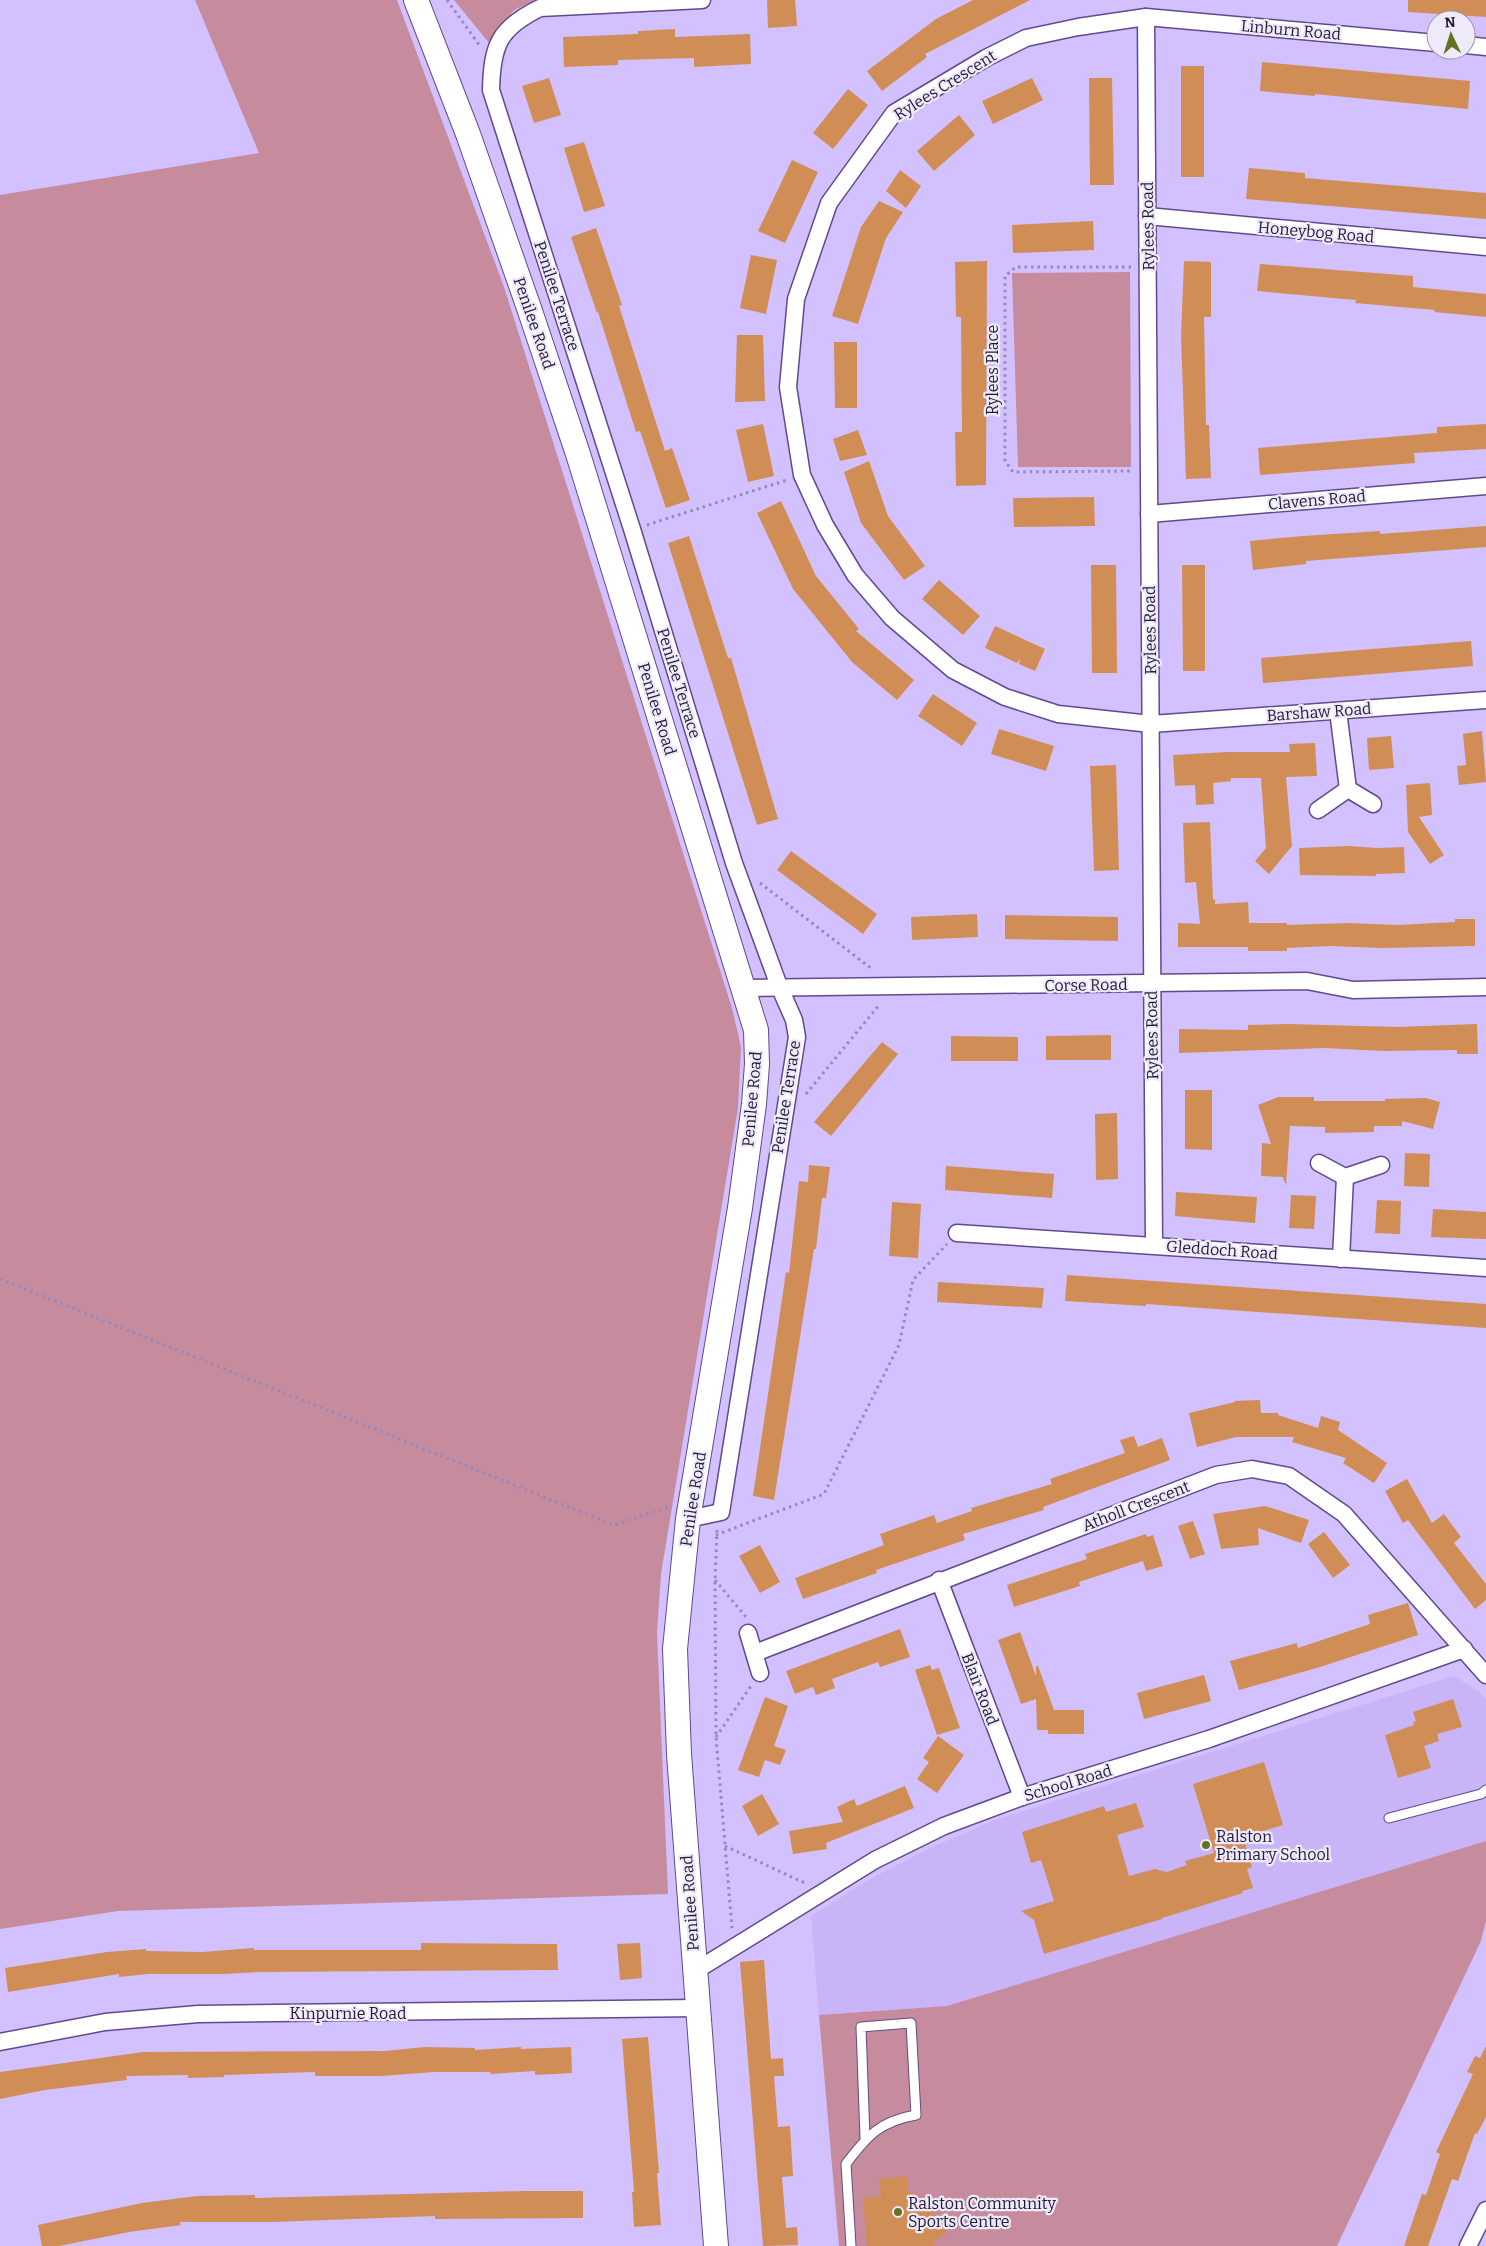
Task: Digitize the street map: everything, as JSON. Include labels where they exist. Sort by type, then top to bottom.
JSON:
[{"type":"street","name":"Penilee Road","points":[[416,0],[468,134],[530,308],[745,988],[756,1030],[758,1064],[754,1104],[740,1208],[688,1519],[675,1649],[679,1754],[716,2246]]},
{"type":"street","name":"Penilee Terrace","points":[[702,0],[540,8],[517,19],[500,40],[491,61],[491,90],[632,530],[734,863],[779,986],[794,1020],[797,1036],[721,1512]]},
{"type":"street","name":"Linburn Road","points":[[1146,17],[1426,42]]},
{"type":"street","name":"Rylees Road","points":[[1146,17],[1154,1244]]},
{"type":"street","name":"Rylees Crescent","points":[[1146,17],[1078,27],[1026,38],[986,58],[894,113],[829,204],[796,300],[788,387],[802,475],[825,526],[855,575],[892,618],[953,670],[1005,697],[1058,714],[1151,724]]},
{"type":"street","name":"Honeybog Road","points":[[1147,216],[1486,247]]},
{"type":"street","name":"Clavens Road","points":[[1149,514],[1486,486]]},
{"type":"street","name":"Barshaw Road","points":[[1151,724],[1486,700]]},
{"type":"street","points":[[1338,711],[1348,789]]},
{"type":"street","points":[[1348,789],[1373,804]]},
{"type":"street","points":[[1318,810],[1348,789]]},
{"type":"street","name":"Corse Road","points":[[745,988],[779,986],[1151,984],[1307,981],[1353,990],[1486,987]]},
{"type":"street","points":[[1319,1163],[1345,1177],[1381,1165]]},
{"type":"street","points":[[1341,1259],[1345,1177]]},
{"type":"street","name":"Gleddoch Road","points":[[957,1232],[1486,1268]]},
{"type":"street","name":"Atholl Crescent","points":[[755,1653],[939,1580],[1216,1475],[1252,1469],[1290,1476],[1344,1514],[1486,1675]]},
{"type":"street","points":[[688,1519],[721,1512]]},
{"type":"street","name":"Blair Road","points":[[939,1580],[1022,1797]]},
{"type":"street","points":[[748,1633],[760,1673]]},
{"type":"street","name":"School Road","points":[[695,1966],[705,1965],[734,1948],[875,1860],[944,1826],[1022,1797],[1209,1739],[1464,1650]]},
{"type":"street","name":"Kinpurnie Road","points":[[0,2042],[105,2022],[198,2014],[698,2008]]},
{"type":"street","points":[[1468,2246],[1486,2210]]},
{"type":"lane","points":[[1389,1818],[1481,1794],[1486,1790]]},
{"type":"lane","points":[[851,2246],[846,2164],[865,2138],[895,2118],[916,2115],[911,2023],[861,2027],[865,2138]]},
{"type":"path","points":[[447,0],[491,61]]},
{"type":"path","name":"Rylees Place","points":[[1149,267],[1016,267],[1005,276],[1005,461],[1013,472],[1150,471]]},
{"type":"path","points":[[632,530],[802,475]]},
{"type":"path","points":[[716,1536],[824,1494],[899,1345],[913,1280],[957,1232]]},
{"type":"path","points":[[0,1279],[614,1525],[666,1508],[688,1519]]},
{"type":"path","points":[[721,1512],[716,1536],[715,1580],[716,1737],[734,1948]]},
{"type":"path","points":[[715,1580],[755,1628],[748,1633]]},
{"type":"path","points":[[716,1737],[760,1673]]},
{"type":"path","points":[[725,1846],[824,1892]]},
{"type":"shaded area","points":[[195,0],[397,0],[504,287],[732,1008],[741,1047],[738,1108],[661,1574],[657,1633],[668,1894],[118,1911],[0,1929],[0,195],[259,153]]},
{"type":"shaded area","points":[[454,0],[536,0],[514,10],[489,43]]},
{"type":"shaded area","points":[[1130,272],[1131,467],[1018,467],[1012,273]]},
{"type":"shaded area","name":"Ralston Primary School","points":[[1454,1676],[1479,1692],[1486,1700],[1486,1841],[947,2006],[819,2015],[811,1916],[870,1879],[930,1848],[995,1820]]},
{"type":"shaded area","points":[[1486,1841],[1486,1921],[1481,1941],[1337,2246],[839,2246],[819,2015],[947,2006]]},
{"type":"building","points":[[767,0],[795,0],[797,26],[768,28]]},
{"type":"building","points":[[973,0],[1030,0],[925,54],[927,57],[882,91],[867,71],[936,19]]},
{"type":"building","points":[[1408,0],[1486,0],[1486,17],[1476,16],[1476,10],[1426,10],[1426,13],[1408,12]]},
{"type":"building","points":[[675,29],[675,37],[750,34],[751,64],[694,67],[694,58],[618,60],[618,65],[564,67],[563,37],[638,34],[638,31]]},
{"type":"building","points":[[1262,62],[1470,81],[1468,109],[1315,94],[1315,96],[1260,91]]},
{"type":"building","points":[[1181,66],[1204,66],[1204,177],[1181,177]]},
{"type":"building","points":[[549,78],[561,115],[534,123],[522,86]]},
{"type":"building","points":[[1032,78],[1043,100],[993,124],[982,101]]},
{"type":"building","points":[[1089,78],[1112,78],[1114,185],[1090,185]]},
{"type":"building","points":[[848,89],[868,105],[833,149],[813,133]]},
{"type":"building","points":[[959,115],[975,135],[934,171],[917,151]]},
{"type":"building","points":[[584,142],[605,206],[584,212],[564,148]]},
{"type":"building","points":[[792,160],[818,172],[785,243],[758,231]]},
{"type":"building","points":[[1249,168],[1305,173],[1305,178],[1486,193],[1486,219],[1246,199]]},
{"type":"building","points":[[900,170],[921,186],[906,208],[886,191]]},
{"type":"building","points":[[879,201],[903,212],[886,238],[858,324],[832,316],[861,227]]},
{"type":"building","points":[[1093,221],[1094,250],[1013,253],[1012,225]]},
{"type":"building","points":[[596,228],[622,305],[619,306],[665,451],[672,448],[690,500],[666,508],[640,431],[636,432],[598,312],[571,237]]},
{"type":"building","points":[[751,255],[777,260],[766,314],[740,308]]},
{"type":"building","points":[[987,261],[986,485],[956,486],[955,432],[962,432],[961,317],[956,317],[955,262]]},
{"type":"building","points":[[1184,261],[1211,262],[1211,317],[1204,317],[1206,425],[1209,425],[1211,478],[1186,479],[1181,336]]},
{"type":"building","points":[[1260,264],[1413,276],[1413,287],[1486,294],[1486,317],[1434,312],[1435,310],[1355,303],[1356,300],[1257,291]]},
{"type":"building","points":[[737,335],[763,335],[765,401],[735,402]]},
{"type":"building","points":[[834,342],[857,342],[857,408],[835,408]]},
{"type":"building","points":[[763,424],[774,476],[748,482],[736,430]]},
{"type":"building","points":[[1486,424],[1486,449],[1414,453],[1415,463],[1260,475],[1258,448],[1437,433],[1437,427]]},
{"type":"building","points":[[858,430],[867,455],[840,461],[833,439]]},
{"type":"building","points":[[869,461],[888,516],[925,566],[904,580],[861,523],[844,472]]},
{"type":"building","points":[[1094,497],[1095,526],[1014,527],[1013,498]]},
{"type":"building","points":[[781,501],[816,576],[859,629],[856,631],[914,680],[897,700],[852,662],[793,589],[757,513]]},
{"type":"building","points":[[1486,526],[1486,547],[1306,561],[1306,564],[1253,570],[1250,541],[1380,531],[1380,534]]},
{"type":"building","points":[[689,536],[728,658],[731,658],[778,819],[757,825],[668,543]]},
{"type":"building","points":[[1091,565],[1116,565],[1117,673],[1092,673]]},
{"type":"building","points":[[1182,565],[1205,565],[1205,671],[1183,671]]},
{"type":"building","points":[[939,580],[980,616],[963,635],[922,599]]},
{"type":"building","points":[[995,626],[1045,649],[1035,671],[1019,664],[1020,658],[1017,663],[985,648]]},
{"type":"building","points":[[1471,641],[1473,666],[1263,683],[1261,658]]},
{"type":"building","points":[[933,694],[977,723],[962,746],[918,716]]},
{"type":"building","points":[[999,729],[1054,746],[1046,771],[991,754]]},
{"type":"building","points":[[1482,731],[1486,782],[1459,785],[1457,766],[1466,765],[1463,734]]},
{"type":"building","points":[[1391,736],[1394,768],[1369,770],[1367,738]]},
{"type":"building","points":[[1315,743],[1317,776],[1286,777],[1292,846],[1269,874],[1255,861],[1266,848],[1261,778],[1231,778],[1231,781],[1213,783],[1214,804],[1196,805],[1195,785],[1175,786],[1173,755],[1228,752],[1290,752],[1289,744]]},
{"type":"building","points":[[1116,765],[1119,870],[1094,871],[1090,766]]},
{"type":"building","points":[[1430,783],[1432,815],[1419,817],[1444,855],[1430,864],[1408,832],[1406,785]]},
{"type":"building","points":[[1210,822],[1213,900],[1215,899],[1215,904],[1248,902],[1249,923],[1398,925],[1455,922],[1455,919],[1475,919],[1475,946],[1382,948],[1329,946],[1287,948],[1287,951],[1248,951],[1248,947],[1178,947],[1178,923],[1200,924],[1196,882],[1185,883],[1183,823]]},
{"type":"building","points":[[1348,846],[1404,847],[1405,873],[1376,874],[1376,876],[1300,875],[1299,848]]},
{"type":"building","points":[[791,851],[877,914],[863,934],[777,870]]},
{"type":"building","points":[[977,914],[978,937],[912,940],[911,917]]},
{"type":"building","points":[[1005,915],[1118,917],[1118,941],[1005,939]]},
{"type":"building","points":[[1288,1024],[1398,1027],[1477,1024],[1478,1054],[1457,1054],[1457,1050],[1383,1051],[1325,1048],[1179,1053],[1179,1029],[1248,1030],[1248,1025]]},
{"type":"building","points":[[1111,1035],[1111,1060],[1046,1060],[1046,1036]]},
{"type":"building","points":[[951,1036],[1018,1037],[1018,1061],[951,1061]]},
{"type":"building","points":[[882,1042],[898,1054],[831,1136],[814,1122]]},
{"type":"building","points":[[1185,1090],[1212,1090],[1212,1150],[1185,1149]]},
{"type":"building","points":[[1278,1097],[1314,1097],[1314,1101],[1385,1101],[1385,1099],[1426,1098],[1440,1102],[1433,1129],[1402,1121],[1402,1126],[1374,1126],[1374,1132],[1325,1133],[1325,1127],[1290,1126],[1286,1186],[1283,1177],[1261,1176],[1262,1143],[1271,1144],[1258,1105]]},
{"type":"building","points":[[1117,1113],[1118,1179],[1096,1180],[1095,1114]]},
{"type":"building","points":[[1405,1153],[1430,1154],[1429,1187],[1404,1186]]},
{"type":"building","points":[[809,1165],[830,1167],[826,1198],[822,1198],[816,1249],[814,1249],[774,1500],[753,1496],[786,1272],[789,1273],[799,1181],[808,1182]]},
{"type":"building","points":[[946,1166],[1054,1174],[1052,1198],[945,1190]]},
{"type":"building","points":[[1176,1192],[1257,1197],[1255,1223],[1175,1216]]},
{"type":"building","points":[[1291,1195],[1316,1196],[1314,1229],[1289,1228]]},
{"type":"building","points":[[1377,1200],[1401,1201],[1400,1234],[1375,1233]]},
{"type":"building","points":[[892,1202],[921,1204],[918,1258],[889,1256]]},
{"type":"building","points":[[1433,1209],[1486,1212],[1486,1239],[1431,1237]]},
{"type":"building","points":[[1067,1275],[1486,1304],[1486,1328],[1146,1304],[1146,1306],[1065,1301]]},
{"type":"building","points":[[938,1282],[1044,1288],[1042,1308],[937,1302]]},
{"type":"building","points":[[1260,1400],[1261,1413],[1278,1413],[1278,1415],[1318,1428],[1321,1416],[1340,1422],[1338,1430],[1387,1463],[1374,1483],[1343,1463],[1346,1458],[1292,1442],[1294,1437],[1236,1437],[1197,1447],[1189,1413],[1234,1401]]},
{"type":"building","points":[[1134,1436],[1138,1447],[1162,1438],[1170,1460],[1043,1507],[1044,1510],[963,1534],[965,1540],[876,1570],[877,1573],[803,1599],[795,1578],[884,1545],[880,1534],[934,1515],[937,1523],[972,1511],[971,1508],[1052,1484],[1050,1479],[1125,1453],[1120,1440]]},
{"type":"building","points":[[1407,1479],[1432,1523],[1444,1514],[1461,1537],[1454,1543],[1486,1584],[1486,1600],[1475,1609],[1408,1520],[1403,1523],[1385,1491]]},
{"type":"building","points":[[1265,1506],[1309,1520],[1301,1543],[1258,1528],[1259,1545],[1221,1549],[1213,1514]]},
{"type":"building","points":[[1193,1521],[1205,1554],[1190,1559],[1178,1526]]},
{"type":"building","points":[[1324,1532],[1350,1565],[1333,1578],[1308,1544]]},
{"type":"building","points":[[1146,1534],[1147,1537],[1153,1535],[1163,1566],[1146,1571],[1143,1561],[1079,1582],[1080,1586],[1014,1607],[1007,1585],[1087,1559],[1085,1554]]},
{"type":"building","points":[[760,1545],[780,1582],[760,1593],[739,1556]]},
{"type":"building","points":[[1408,1603],[1418,1635],[1320,1667],[1239,1690],[1230,1661],[1297,1643],[1298,1648],[1370,1624],[1368,1615]]},
{"type":"building","points":[[900,1629],[910,1657],[880,1667],[878,1662],[832,1679],[835,1688],[816,1695],[813,1687],[795,1694],[786,1671]]},
{"type":"building","points":[[1020,1632],[1036,1676],[1036,1666],[1038,1666],[1054,1710],[1084,1710],[1084,1734],[1048,1734],[1048,1730],[1037,1730],[1036,1699],[1021,1704],[998,1640]]},
{"type":"building","points":[[930,1665],[932,1670],[939,1668],[960,1728],[937,1735],[915,1670]]},
{"type":"building","points":[[1204,1675],[1211,1701],[1144,1719],[1137,1693]]},
{"type":"building","points":[[765,1697],[788,1706],[774,1746],[786,1750],[780,1765],[765,1760],[759,1777],[738,1770]]},
{"type":"building","points":[[1453,1699],[1462,1727],[1437,1734],[1439,1741],[1424,1746],[1431,1768],[1398,1778],[1385,1735],[1414,1725],[1413,1722],[1416,1721],[1413,1712]]},
{"type":"building","points":[[938,1736],[964,1755],[937,1793],[917,1779],[929,1762],[923,1758]]},
{"type":"building","points":[[1264,1762],[1283,1825],[1243,1837],[1252,1867],[1247,1869],[1253,1888],[1242,1891],[1243,1893],[1162,1919],[1044,1954],[1034,1920],[1021,1911],[1054,1901],[1041,1860],[1031,1863],[1022,1832],[1104,1806],[1106,1812],[1136,1803],[1144,1827],[1117,1835],[1129,1876],[1155,1869],[1167,1872],[1187,1865],[1185,1861],[1214,1853],[1193,1784]]},
{"type":"building","points":[[905,1786],[914,1808],[826,1843],[827,1849],[793,1854],[789,1831],[843,1822],[837,1807],[854,1799],[857,1806]]},
{"type":"building","points":[[762,1794],[779,1824],[758,1836],[742,1806]]},
{"type":"building","points":[[421,1943],[557,1944],[558,1970],[260,1972],[148,1974],[119,1977],[119,1974],[8,1992],[5,1968],[107,1952],[146,1949],[146,1951],[202,1952],[254,1948],[254,1950],[421,1950]]},
{"type":"building","points":[[640,1943],[642,1978],[620,1980],[617,1944]]},
{"type":"building","points":[[764,1960],[771,2059],[783,2058],[784,2076],[774,2076],[778,2127],[790,2126],[793,2176],[782,2177],[786,2228],[797,2227],[798,2245],[763,2246],[740,1962]]},
{"type":"building","points":[[648,2037],[659,2173],[657,2173],[661,2225],[634,2227],[632,2192],[634,2192],[622,2039]]},
{"type":"building","points":[[1486,2046],[1486,2117],[1477,2134],[1475,2133],[1458,2181],[1452,2179],[1428,2246],[1404,2246],[1422,2194],[1426,2195],[1440,2154],[1436,2152],[1473,2074],[1467,2072],[1475,2056],[1480,2058]]},
{"type":"building","points":[[425,2047],[475,2048],[475,2050],[521,2047],[521,2049],[571,2047],[572,2073],[535,2075],[535,2071],[491,2074],[490,2072],[435,2072],[381,2076],[315,2076],[315,2072],[188,2078],[188,2075],[126,2076],[127,2080],[45,2090],[0,2099],[0,2072],[143,2052],[384,2051]]},
{"type":"building","name":"Ralston Community Sports Centre","points":[[907,2176],[908,2192],[914,2192],[915,2197],[924,2196],[925,2203],[931,2203],[932,2213],[945,2221],[946,2233],[934,2242],[935,2246],[867,2246],[863,2198],[881,2196],[879,2179]]},
{"type":"building","points":[[583,2191],[583,2218],[435,2219],[435,2216],[273,2222],[180,2222],[181,2225],[129,2232],[59,2246],[42,2246],[38,2225],[142,2203],[197,2196],[255,2195],[255,2198]]},
{"type":"place","name":"Ralston Primary School","points":[[1206,1845]]},
{"type":"place","name":"Ralston Community Sports Centre","points":[[898,2212]]}]
